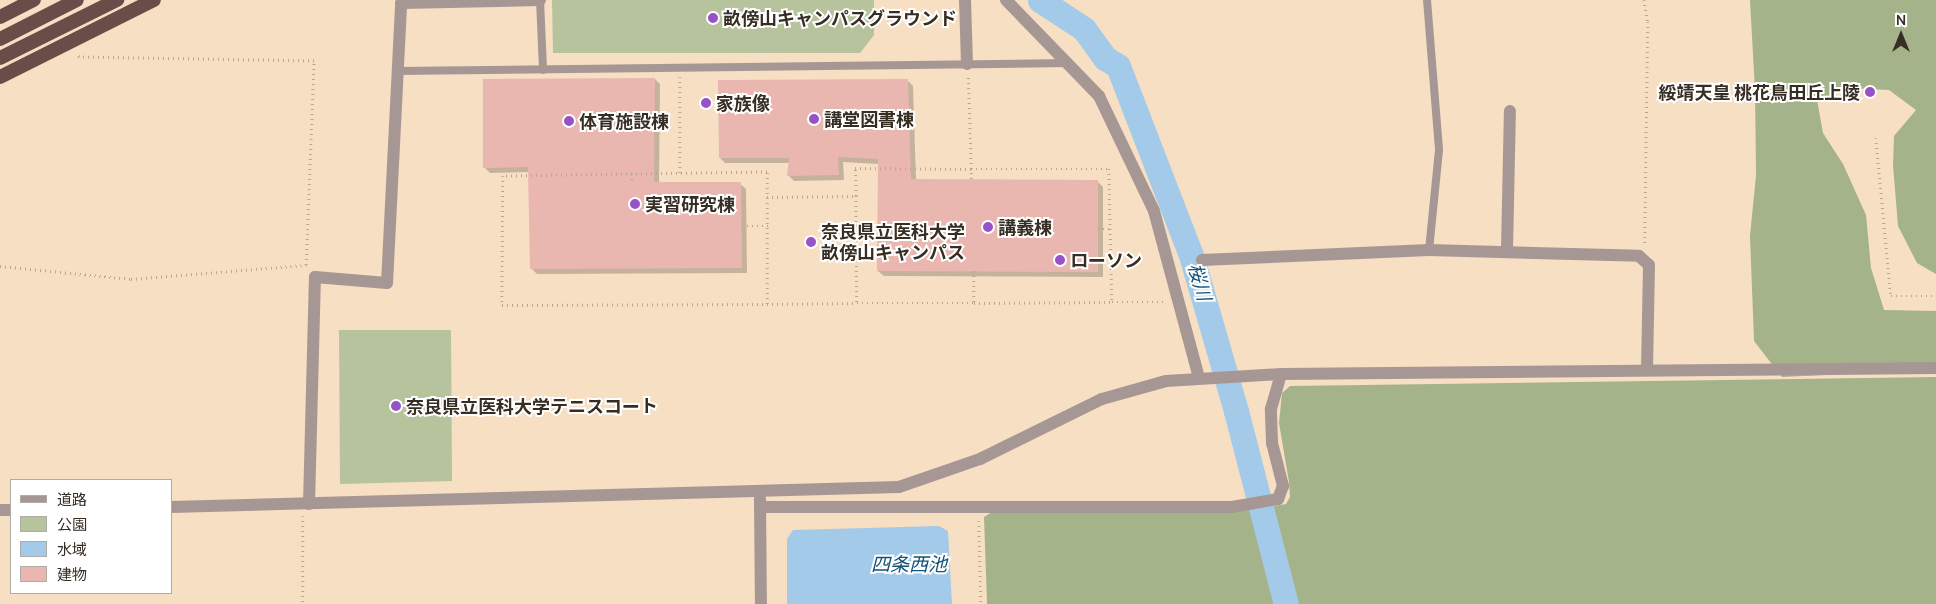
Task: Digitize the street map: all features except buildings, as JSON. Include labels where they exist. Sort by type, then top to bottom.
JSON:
[{"type":"highway","points":[[0,17],[34,0]]},
{"type":"highway","points":[[0,39],[77,0]]},
{"type":"highway","points":[[0,58],[117,0]]},
{"type":"highway","points":[[0,77],[68,45],[154,0]]},
{"type":"street","points":[[306,504],[315,277],[387,283],[401,3],[540,0]]},
{"type":"street","points":[[965,0],[967,64]]},
{"type":"street","points":[[1006,0],[1070,63],[1099,96],[1154,211],[1199,378]]},
{"type":"street","points":[[1507,250],[1510,111]]},
{"type":"street","points":[[1202,260],[1429,250],[1507,250],[1639,256],[1649,265],[1647,370]]},
{"type":"street","points":[[172,507],[899,487],[980,459],[1102,399],[1166,381],[1199,378],[1280,374],[1936,368]]},
{"type":"street","points":[[760,507],[1232,507],[1278,499],[1283,486],[1272,443],[1271,409],[1280,374]]},
{"type":"street","points":[[760,491],[761,604]]},
{"type":"lane","points":[[540,0],[543,70]]},
{"type":"lane","points":[[1427,0],[1439,150],[1429,250]]},
{"type":"lane","points":[[397,72],[1070,63]]},
{"type":"path","points":[[1644,0],[1648,22],[1645,261]]},
{"type":"path","points":[[0,266],[131,279],[306,265],[314,61],[79,57],[68,45]]},
{"type":"path","points":[[967,64],[971,179]]},
{"type":"path","points":[[680,68],[680,174]]},
{"type":"path","points":[[1876,138],[1891,296],[1936,296]]},
{"type":"path","points":[[857,303],[855,168],[1110,170],[1112,302]]},
{"type":"path","points":[[767,304],[767,172],[503,176],[502,305],[767,304],[857,303],[1180,302]]},
{"type":"path","points":[[632,174],[632,182]]},
{"type":"path","points":[[767,197],[856,196]]},
{"type":"path","points":[[856,226],[877,225]]},
{"type":"path","points":[[742,226],[768,226]]},
{"type":"path","points":[[1098,229],[1111,229]]},
{"type":"path","points":[[974,271],[974,303]]},
{"type":"path","points":[[303,604],[306,504]]},
{"type":"path","points":[[979,506],[981,604]]},
{"type":"green space","name":"畝傍山キャンパスグラウンド","points":[[552,0],[874,0],[874,35],[860,53],[553,53]]},
{"type":"green space","points":[[1750,0],[1936,0],[1936,274],[1917,263],[1898,226],[1893,165],[1894,136],[1916,110],[1889,90],[1850,88],[1817,100],[1823,133],[1843,164],[1866,215],[1871,268],[1884,310],[1936,311],[1936,370],[1782,377],[1754,341],[1750,236],[1756,175],[1755,91]]},
{"type":"green space","name":"奈良県立医科大学テニスコート","points":[[339,330],[451,330],[452,481],[340,484]]},
{"type":"green space","points":[[1936,377],[1936,604],[987,604],[984,517],[992,512],[1234,512],[1286,504],[1290,497],[1289,482],[1279,423],[1282,393],[1290,386]]},
{"type":"water","name":"四条西池","points":[[939,526],[948,531],[952,604],[787,604],[787,539],[793,530]]},
{"type":"waterway","name":"桜川","points":[[1040,0],[1084,29],[1105,58],[1118,66],[1191,255],[1236,411],[1286,604]]},
{"type":"place","name":"畝傍山キャンパスグラウンド","points":[[713,18]]},
{"type":"place","name":"綏靖天皇 桃花鳥田丘上陵","points":[[1870,92]]},
{"type":"place","name":"家族像","points":[[706,103]]},
{"type":"place","name":"講堂図書棟","points":[[814,119]]},
{"type":"place","name":"体育施設棟","points":[[569,121]]},
{"type":"place","name":"実習研究棟","points":[[635,204]]},
{"type":"place","name":"講義棟","points":[[988,227]]},
{"type":"place","name":"奈良県立医科大学 畝傍山キャンパス","points":[[811,242]]},
{"type":"place","name":"ローソン","points":[[1060,260]]},
{"type":"place","name":"奈良県立医科大学テニスコート","points":[[396,406]]}]
